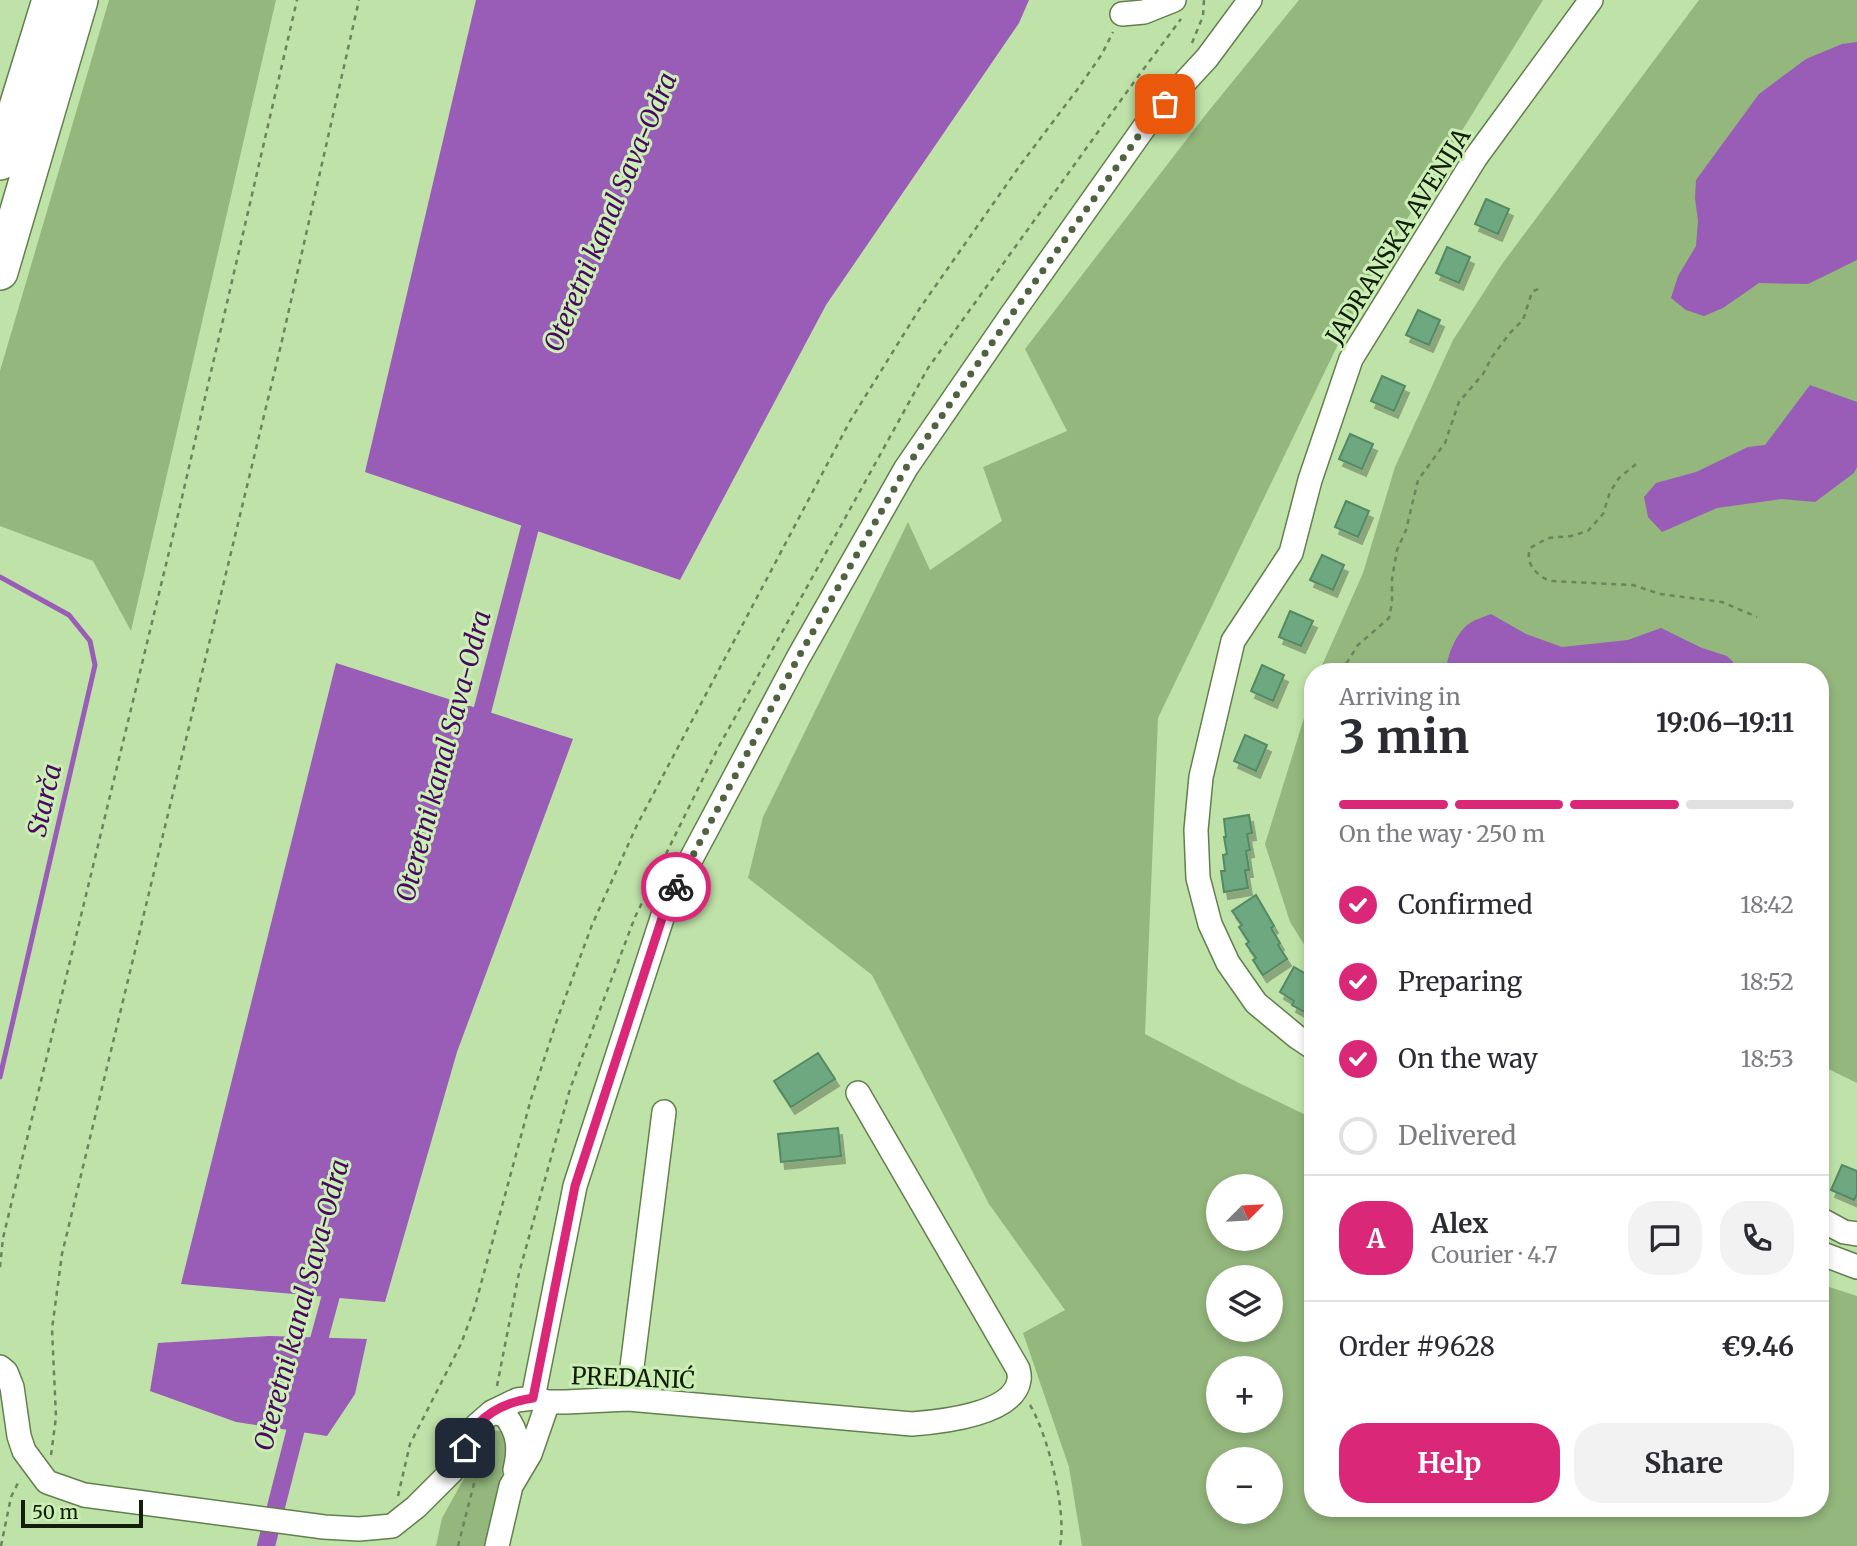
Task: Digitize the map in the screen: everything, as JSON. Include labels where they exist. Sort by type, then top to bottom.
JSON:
[{"type":"highway","points":[[0,162],[50,0]]},
{"type":"highway","points":[[0,272],[80,0]]},
{"type":"street","points":[[1122,14],[1144,12],[1174,0]]},
{"type":"street","points":[[511,1486],[530,1454],[575,1186],[666,906],[798,658],[906,468],[1148,122],[1207,58],[1250,0]]},
{"type":"street","name":"JADRANSKA AVENIJA","points":[[1304,1042],[1256,1003],[1228,963],[1210,924],[1198,878],[1196,831],[1201,777],[1233,641],[1291,553],[1310,480],[1351,359],[1476,157],[1591,0]]},
{"type":"street","points":[[858,1093],[1018,1369],[1019,1381],[1012,1395]]},
{"type":"street","points":[[628,1399],[664,1112]]},
{"type":"street","points":[[1829,1224],[1844,1232],[1857,1234]]},
{"type":"street","points":[[1829,1256],[1857,1267]]},
{"type":"street","points":[[0,1367],[6,1372],[12,1387],[19,1436],[24,1451],[47,1482],[84,1495],[324,1527],[359,1529],[392,1526]]},
{"type":"street","name":"PREDANIĆ","points":[[392,1526],[416,1507],[452,1471],[477,1425],[492,1412],[517,1400],[628,1399],[912,1424],[944,1421],[993,1408],[1012,1395]]},
{"type":"street","points":[[492,1412],[505,1415],[509,1420],[519,1450],[497,1546]]},
{"type":"path","points":[[0,1267],[3,1238],[177,519],[297,0]]},
{"type":"path","points":[[47,1482],[56,1417],[52,1329],[62,1254],[278,359],[359,0]]},
{"type":"path","points":[[392,1526],[410,1444],[461,1344],[475,1306],[531,1099],[557,1020],[592,925],[637,825],[850,421],[920,308],[1102,54],[1122,14]]},
{"type":"path","points":[[1347,663],[1358,645],[1389,618],[1397,550],[1406,530],[1418,480],[1445,443],[1459,402],[1483,374],[1509,334],[1523,320],[1532,292],[1539,288]]},
{"type":"path","points":[[1636,464],[1619,478],[1610,492],[1603,514],[1588,531],[1548,538],[1530,548],[1529,563],[1537,575],[1549,581],[1633,585],[1660,594],[1722,602],[1757,617]]},
{"type":"path","points":[[1012,1395],[1029,1403],[1036,1415],[1051,1461],[1062,1515],[1060,1546]]},
{"type":"path","points":[[1,1546],[11,1497],[22,1475],[33,1462]]},
{"type":"green space","points":[[109,0],[276,0],[131,631],[93,561],[0,526],[0,371]]},
{"type":"green space","points":[[1299,0],[1543,0],[1368,282],[1158,718],[1145,1034],[1304,1114],[1304,1517],[1829,1517],[1829,1287],[1857,1296],[1857,1546],[1082,1546],[1069,1467],[1023,1333],[1065,1310],[989,1204],[872,975],[748,878],[763,817],[908,522],[930,570],[1002,521],[983,467],[1067,431],[1025,349],[1207,113]]},
{"type":"green space","points":[[1699,0],[1857,0],[1857,1083],[1829,1069],[1829,663],[1323,663],[1363,573],[1395,467],[1453,340],[1502,264]]},
{"type":"green space","points":[[1304,718],[1304,944],[1290,922],[1265,844]]},
{"type":"green space","points":[[491,1430],[507,1432],[507,1452],[485,1546],[436,1546],[442,1518]]},
{"type":"water","points":[[476,0],[1029,0],[1019,23],[826,305],[680,580],[365,472]]},
{"type":"water","points":[[1857,42],[1857,260],[1808,284],[1759,283],[1723,308],[1704,316],[1686,310],[1671,298],[1678,276],[1696,246],[1696,180],[1759,94],[1806,59],[1842,44]]},
{"type":"water","points":[[1810,385],[1857,402],[1857,467],[1854,473],[1815,502],[1782,499],[1717,508],[1662,532],[1648,517],[1644,497],[1656,483],[1696,472],[1748,447],[1765,445]]},
{"type":"water","points":[[1491,614],[1526,634],[1562,647],[1628,640],[1661,628],[1702,648],[1727,656],[1734,663],[1447,663],[1460,632],[1472,622]]},
{"type":"water","points":[[336,663],[573,739],[457,1052],[385,1302],[181,1284]]},
{"type":"water","points":[[269,1336],[367,1339],[355,1394],[327,1436],[236,1422],[150,1391],[158,1343]]},
{"type":"building","points":[[1486,199],[1509,209],[1498,234],[1475,224]]},
{"type":"building","points":[[1447,247],[1470,257],[1459,283],[1436,273]]},
{"type":"building","points":[[1418,310],[1440,320],[1429,345],[1406,335]]},
{"type":"building","points":[[1382,376],[1405,386],[1394,411],[1371,401]]},
{"type":"building","points":[[1350,434],[1373,444],[1362,469],[1339,459]]},
{"type":"building","points":[[1346,501],[1369,511],[1358,537],[1335,527]]},
{"type":"building","points":[[1322,555],[1344,565],[1333,590],[1310,580]]},
{"type":"building","points":[[1290,611],[1313,621],[1301,646],[1279,637]]},
{"type":"building","points":[[1262,665],[1284,675],[1273,701],[1251,691]]},
{"type":"building","points":[[1245,735],[1267,745],[1256,771],[1234,761]]},
{"type":"building","points":[[1249,815],[1252,833],[1247,834],[1250,850],[1246,851],[1249,870],[1245,870],[1248,888],[1224,892],[1221,871],[1225,871],[1223,855],[1227,854],[1224,819]]},
{"type":"building","points":[[1256,895],[1274,926],[1271,928],[1287,959],[1263,975],[1246,944],[1249,942],[1239,927],[1242,925],[1232,911]]},
{"type":"building","points":[[1294,967],[1304,973],[1304,1012],[1292,1005],[1294,1001],[1280,992]]},
{"type":"building","points":[[818,1053],[835,1079],[791,1107],[774,1081]]},
{"type":"building","points":[[838,1128],[841,1156],[781,1162],[778,1134]]},
{"type":"building","points":[[1842,1165],[1857,1171],[1857,1194],[1854,1200],[1831,1190]]},
{"type":"waterway","name":"Oteretni kanal Sava-Odra","points":[[477,731],[535,508]]},
{"type":"waterway","name":"Starča","points":[[0,577],[69,615],[90,641],[95,665],[0,1077]]},
{"type":"waterway","name":"Oteretni kanal Sava-Odra","points":[[314,1358],[336,1277]]},
{"type":"waterway","name":"Oteretni kanal Sava-Odra","points":[[266,1546],[301,1409]]},
{"type":"way so far","points":[[676,887],[798,658],[906,468],[1148,122],[1165,104]]},
{"type":"route","points":[[465,1448],[477,1425],[492,1412],[517,1400],[533,1398],[575,1186],[666,906],[676,887]]}]
